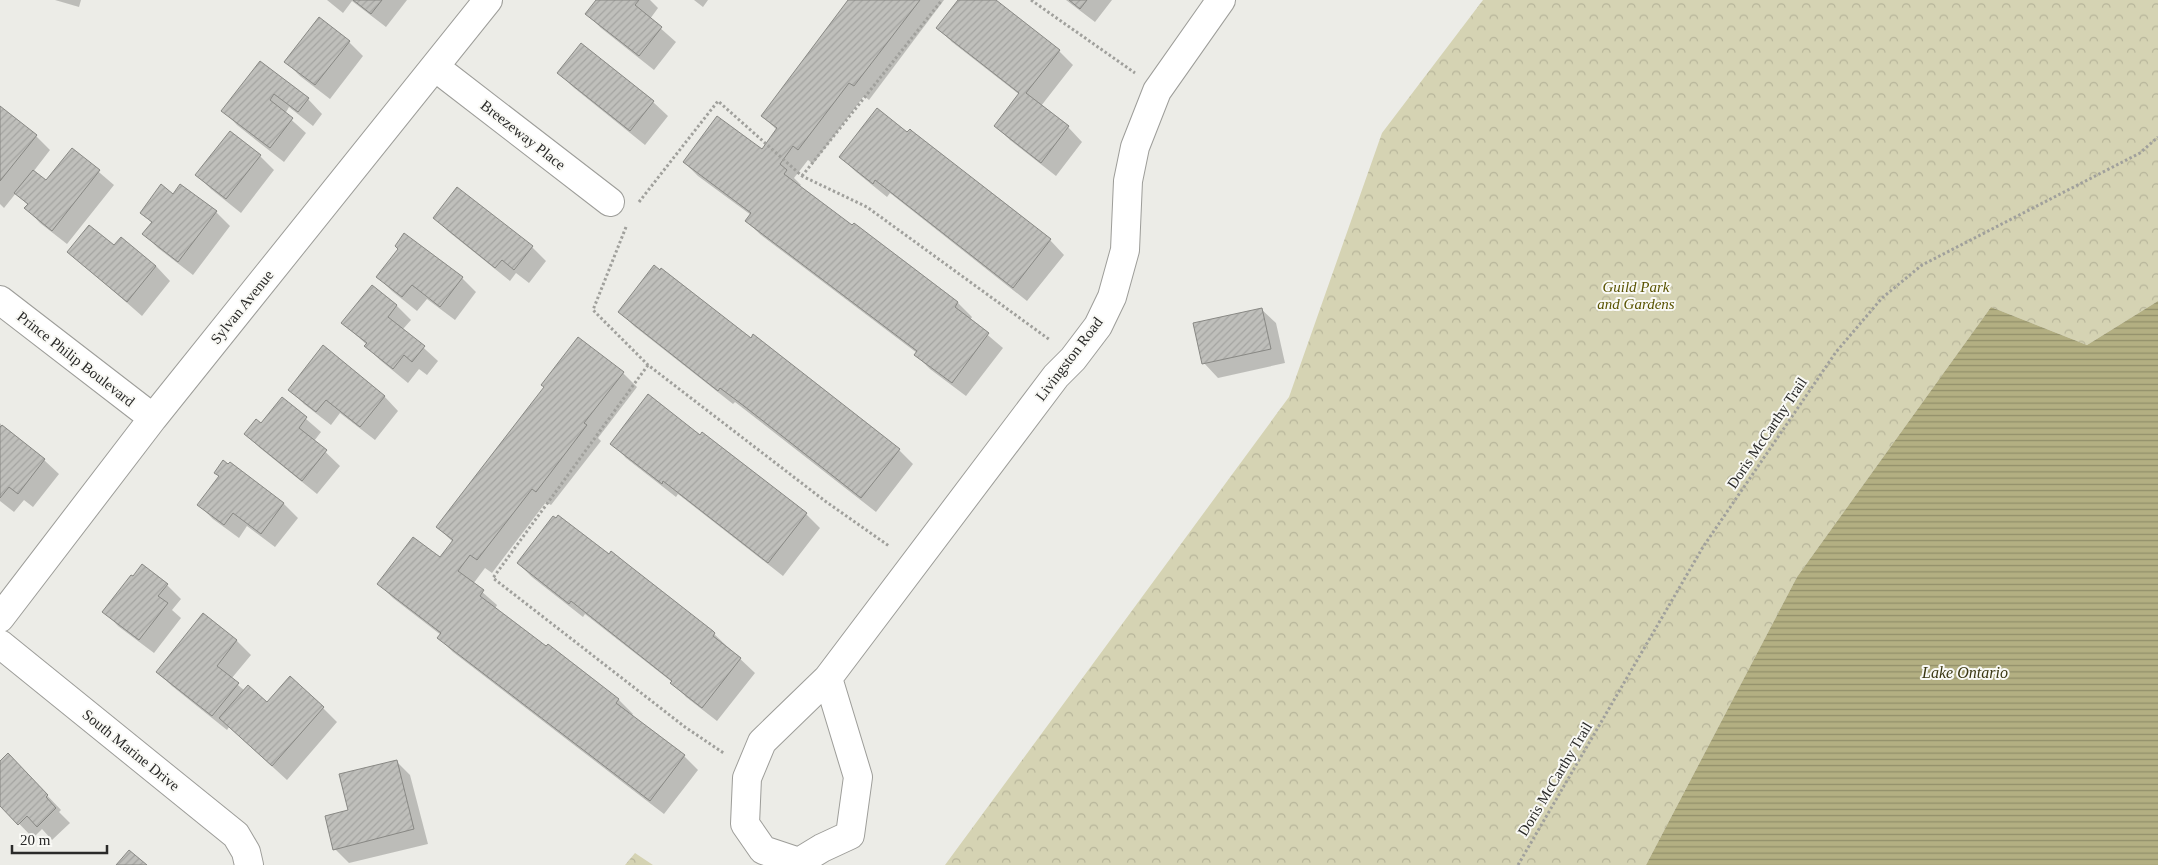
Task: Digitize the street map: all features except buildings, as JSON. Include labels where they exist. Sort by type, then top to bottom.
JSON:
[{"type":"street","name":"Sylvan Avenue","points":[[0,618],[152,418],[488,0]]},
{"type":"street","name":"Livingston Road","points":[[828,678],[858,777],[850,835],[822,848],[799,862],[763,850],[745,824],[747,778],[762,742],[828,678],[1056,376],[1098,326],[1112,297],[1125,250],[1128,181],[1135,147],[1158,91],[1221,0]]},
{"type":"street","name":"Breezeway Place","points":[[435,67],[619,212]]},
{"type":"street","name":"Prince Philip Boulevard","points":[[0,300],[152,418]]},
{"type":"street","name":"South Marine Drive","points":[[0,644],[236,835],[246,852],[249,865]]},
{"type":"path","points":[[802,176],[942,0]]},
{"type":"path","points":[[1031,0],[1128,67],[1158,91]]},
{"type":"path","points":[[637,205],[718,101],[802,176],[867,207],[1073,358]]},
{"type":"path","name":"Doris McCarthy Trail","points":[[1518,865],[1703,547],[1836,352],[1882,298],[1922,265],[2140,153],[2158,137]]},
{"type":"path","points":[[619,212],[593,310],[648,365],[825,501],[914,564]]},
{"type":"path","points":[[648,365],[493,578],[685,727],[750,771]]},
{"type":"green space","name":"Guild Park and Gardens","points":[[1483,0],[2158,0],[2158,301],[2087,345],[1991,307],[1797,577],[1646,865],[945,865],[1289,397],[1382,133]]},
{"type":"green space","points":[[635,853],[653,865],[625,865]]},
{"type":"water","name":"Lake Ontario","points":[[2158,301],[2158,865],[1646,865],[1797,577],[1991,307],[2087,345]]}]
